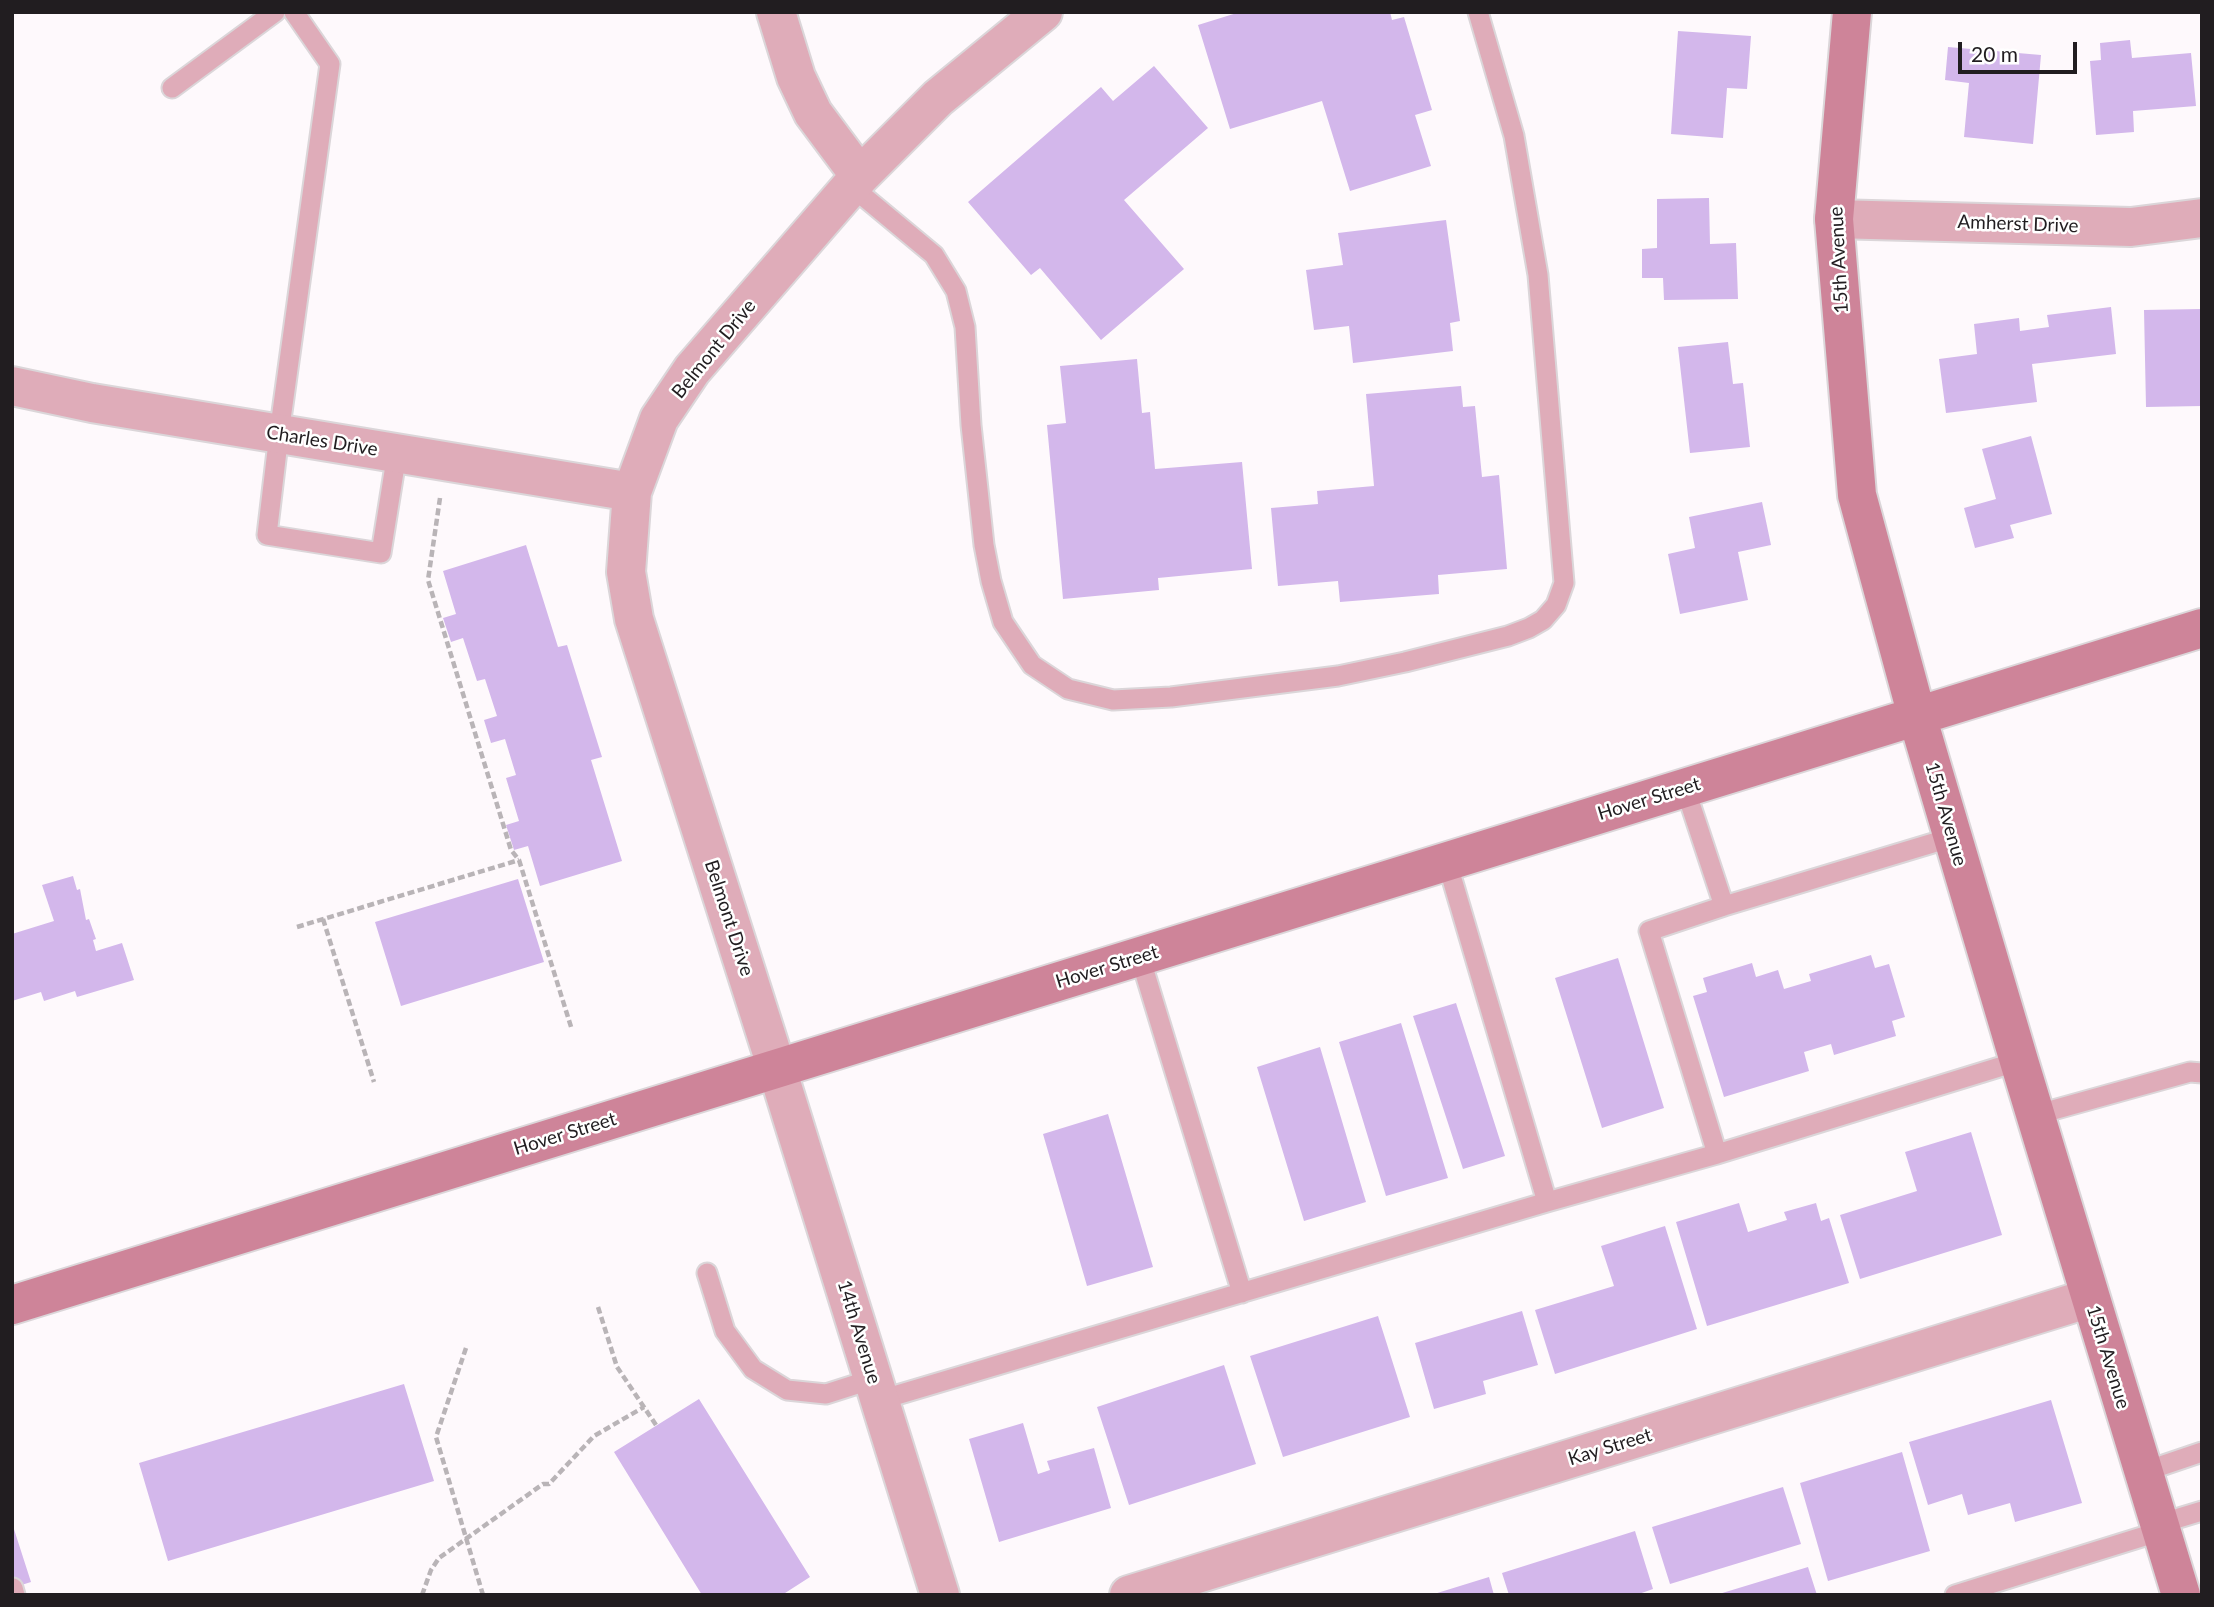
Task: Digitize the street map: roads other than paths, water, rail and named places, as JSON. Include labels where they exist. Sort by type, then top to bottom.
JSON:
[{"type":"main road","name":"15th Avenue","points":[[1852,12],[1833,219],[1857,495],[1917,716],[2181,1595]]},
{"type":"main road","name":"Hover Street","points":[[12,1305],[2202,628]]},
{"type":"street","points":[[776,12],[796,77],[813,113],[856,181]]},
{"type":"street","name":"Belmont Drive","points":[[777,1069],[634,620],[626,572],[632,492],[659,419],[692,370],[856,181],[939,97],[1043,12]]},
{"type":"street","name":"Amherst Drive","points":[[1833,219],[2131,227],[2202,218]]},
{"type":"street","name":"Charles Drive","points":[[12,386],[92,403],[632,492]]},
{"type":"street","name":"14th Avenue","points":[[777,1069],[940,1595]]},
{"type":"street","name":"Kay Street","points":[[1129,1595],[2090,1298]]},
{"type":"lane","points":[[172,88],[275,12]]},
{"type":"lane","points":[[294,12],[330,64],[267,535],[381,553],[397,453]]},
{"type":"lane","points":[[856,181],[934,255],[956,291],[965,327],[971,425],[984,545],[991,581],[1003,622],[1032,665],[1068,689],[1113,700],[1171,698],[1338,677],[1508,636],[1543,620],[1556,605],[1564,583],[1538,275],[1514,136],[1478,12]]},
{"type":"lane","points":[[1685,789],[1724,906]]},
{"type":"lane","points":[[1717,1154],[1649,931],[1953,837]]},
{"type":"lane","points":[[1447,862],[1547,1202]]},
{"type":"lane","points":[[1140,957],[1242,1293]]},
{"type":"lane","points":[[707,1273],[725,1331],[753,1369],[787,1390],[826,1394],[877,1389],[1242,1293],[1717,1154],[2019,1060]]},
{"type":"lane","points":[[2035,1115],[2196,1072]]},
{"type":"lane","points":[[2143,1472],[2202,1452]]},
{"type":"lane","points":[[1955,1595],[2160,1528],[2202,1511]]}]
